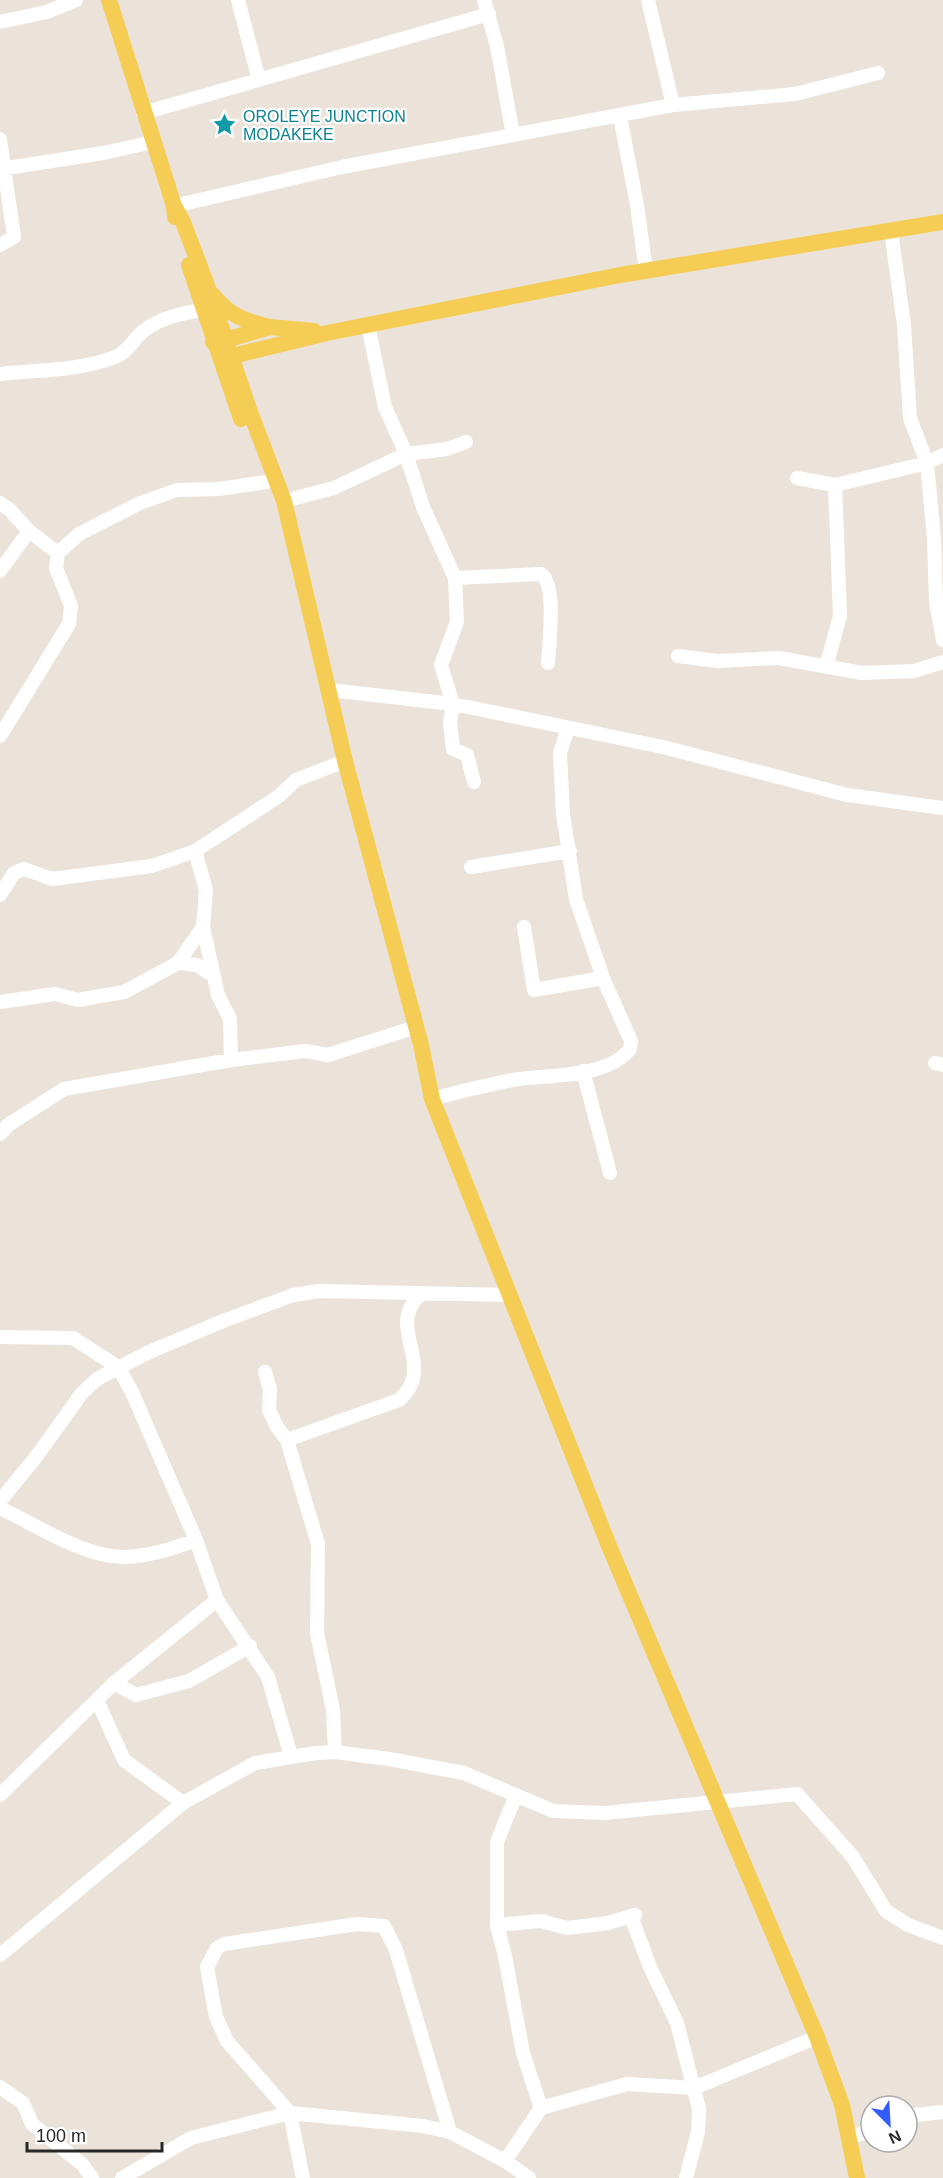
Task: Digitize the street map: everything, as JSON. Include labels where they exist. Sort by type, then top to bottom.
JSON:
[{"type":"main road","points":[[109,0],[143,114],[174,206],[183,222],[208,288],[222,349],[267,482],[292,544]]},
{"type":"main road","points":[[174,206],[176,224],[203,310],[249,409],[284,501],[292,544],[330,690],[345,761],[416,1027],[432,1099],[509,1295],[716,1804],[817,2037],[843,2105],[857,2178]]},
{"type":"main road","points":[[222,349],[258,351],[327,333],[646,271],[943,222]]},
{"type":"main road","points":[[208,288],[226,311],[244,320],[270,327],[327,333]]},
{"type":"main road","points":[[222,349],[270,327]]},
{"type":"main road","points":[[249,409],[245,380],[250,363],[258,351]]},
{"type":"street","points":[[0,22],[46,12],[76,0]]},
{"type":"street","points":[[238,0],[259,80]]},
{"type":"street","points":[[484,0],[489,14],[513,135]]},
{"type":"street","points":[[648,0],[673,105]]},
{"type":"street","points":[[143,114],[489,14]]},
{"type":"street","points":[[174,206],[342,167],[673,105],[795,94],[878,73]]},
{"type":"street","points":[[620,116],[637,205],[646,271]]},
{"type":"street","points":[[0,139],[14,237],[0,245]]},
{"type":"street","points":[[3,169],[103,153],[153,142]]},
{"type":"street","points":[[891,231],[904,325],[910,418],[927,463],[943,640]]},
{"type":"street","points":[[0,374],[76,367],[117,357],[130,348],[145,329],[174,315],[203,310]]},
{"type":"street","points":[[368,325],[385,406],[406,454],[423,507],[455,578],[457,622],[441,665],[453,704],[450,722],[453,749],[467,755],[474,782]]},
{"type":"street","points":[[284,501],[334,488],[406,454],[447,449],[466,442]]},
{"type":"street","points":[[797,478],[836,485],[927,463],[943,455]]},
{"type":"street","points":[[0,736],[69,624],[71,606],[56,568],[58,553],[80,534],[97,524],[140,503],[177,490],[218,489],[267,482]]},
{"type":"street","points":[[826,667],[840,616],[836,485]]},
{"type":"street","points":[[0,503],[10,510],[29,531],[58,553]]},
{"type":"street","points":[[0,571],[29,531]]},
{"type":"street","points":[[455,578],[541,574],[545,577],[550,589],[548,663]]},
{"type":"street","points":[[678,656],[717,661],[779,658],[862,673],[914,671],[943,662]]},
{"type":"street","points":[[330,690],[453,704],[663,747],[847,795],[943,808]]},
{"type":"street","points":[[432,1099],[514,1080],[563,1076],[614,1063],[630,1050],[631,1041],[582,923],[563,814],[560,753],[568,728]]},
{"type":"street","points":[[0,894],[14,873],[24,869],[52,879],[71,878],[152,866],[195,851],[279,796],[296,780],[345,761]]},
{"type":"street","points":[[195,851],[206,890],[203,927],[218,995],[230,1020],[231,1060]]},
{"type":"street","points":[[471,867],[570,851]]},
{"type":"street","points":[[0,1002],[55,993],[78,1000],[124,992],[178,963],[203,927]]},
{"type":"street","points":[[524,927],[534,990],[603,978]]},
{"type":"street","points":[[178,963],[197,965],[214,976]]},
{"type":"street","points":[[3,1125],[64,1089],[231,1060],[305,1051],[328,1055],[416,1027]]},
{"type":"street","points":[[583,1071],[610,1173]]},
{"type":"street","points":[[0,1501],[36,1457],[82,1393],[97,1379],[118,1367],[213,1325],[293,1295],[320,1291],[509,1295]]},
{"type":"street","points":[[287,1440],[399,1400],[410,1391],[416,1375],[406,1320],[412,1302],[421,1294]]},
{"type":"street","points":[[0,1337],[73,1338],[118,1367],[132,1392],[196,1540],[217,1600],[250,1646],[268,1677],[291,1756]]},
{"type":"street","points":[[265,1372],[270,1389],[269,1410],[287,1440],[318,1544],[317,1633],[333,1710],[335,1752]]},
{"type":"street","points":[[0,1508],[77,1546],[123,1557],[163,1552],[196,1540]]},
{"type":"street","points":[[0,1795],[114,1683],[217,1600]]},
{"type":"street","points":[[114,1683],[136,1695],[173,1686],[189,1681],[250,1646]]},
{"type":"street","points":[[97,1700],[124,1760],[183,1803]]},
{"type":"street","points":[[0,1954],[183,1803],[255,1763],[291,1756],[335,1752],[464,1773],[553,1811],[594,1813],[716,1804],[796,1794],[853,1857],[886,1911],[908,1925],[943,1938]]},
{"type":"street","points":[[516,1795],[497,1842],[497,1925],[523,2053],[541,2108]]},
{"type":"street","points":[[497,1925],[541,1921],[567,1928],[608,1923],[635,1915],[632,1919],[650,1967],[677,2023],[699,2109],[698,2132],[686,2178]]},
{"type":"street","points":[[303,2178],[290,2113],[227,2041],[216,2017],[207,1967],[217,1948],[224,1944],[357,1924],[384,1926],[396,1950],[450,2132]]},
{"type":"street","points":[[505,2162],[541,2108],[627,2084],[694,2088],[817,2037]]},
{"type":"street","points":[[1,2094],[23,2103],[32,2124],[82,2164],[92,2178]]},
{"type":"street","points":[[919,2115],[943,2112]]},
{"type":"street","points":[[122,2178],[190,2138],[290,2113],[423,2126],[450,2132],[529,2178]]},
{"type":"street","points":[[850,2137],[859,2134]]},
{"type":"place","name":"OROLEYE JUNCTION MODAKEKE","points":[[225,125]]}]
